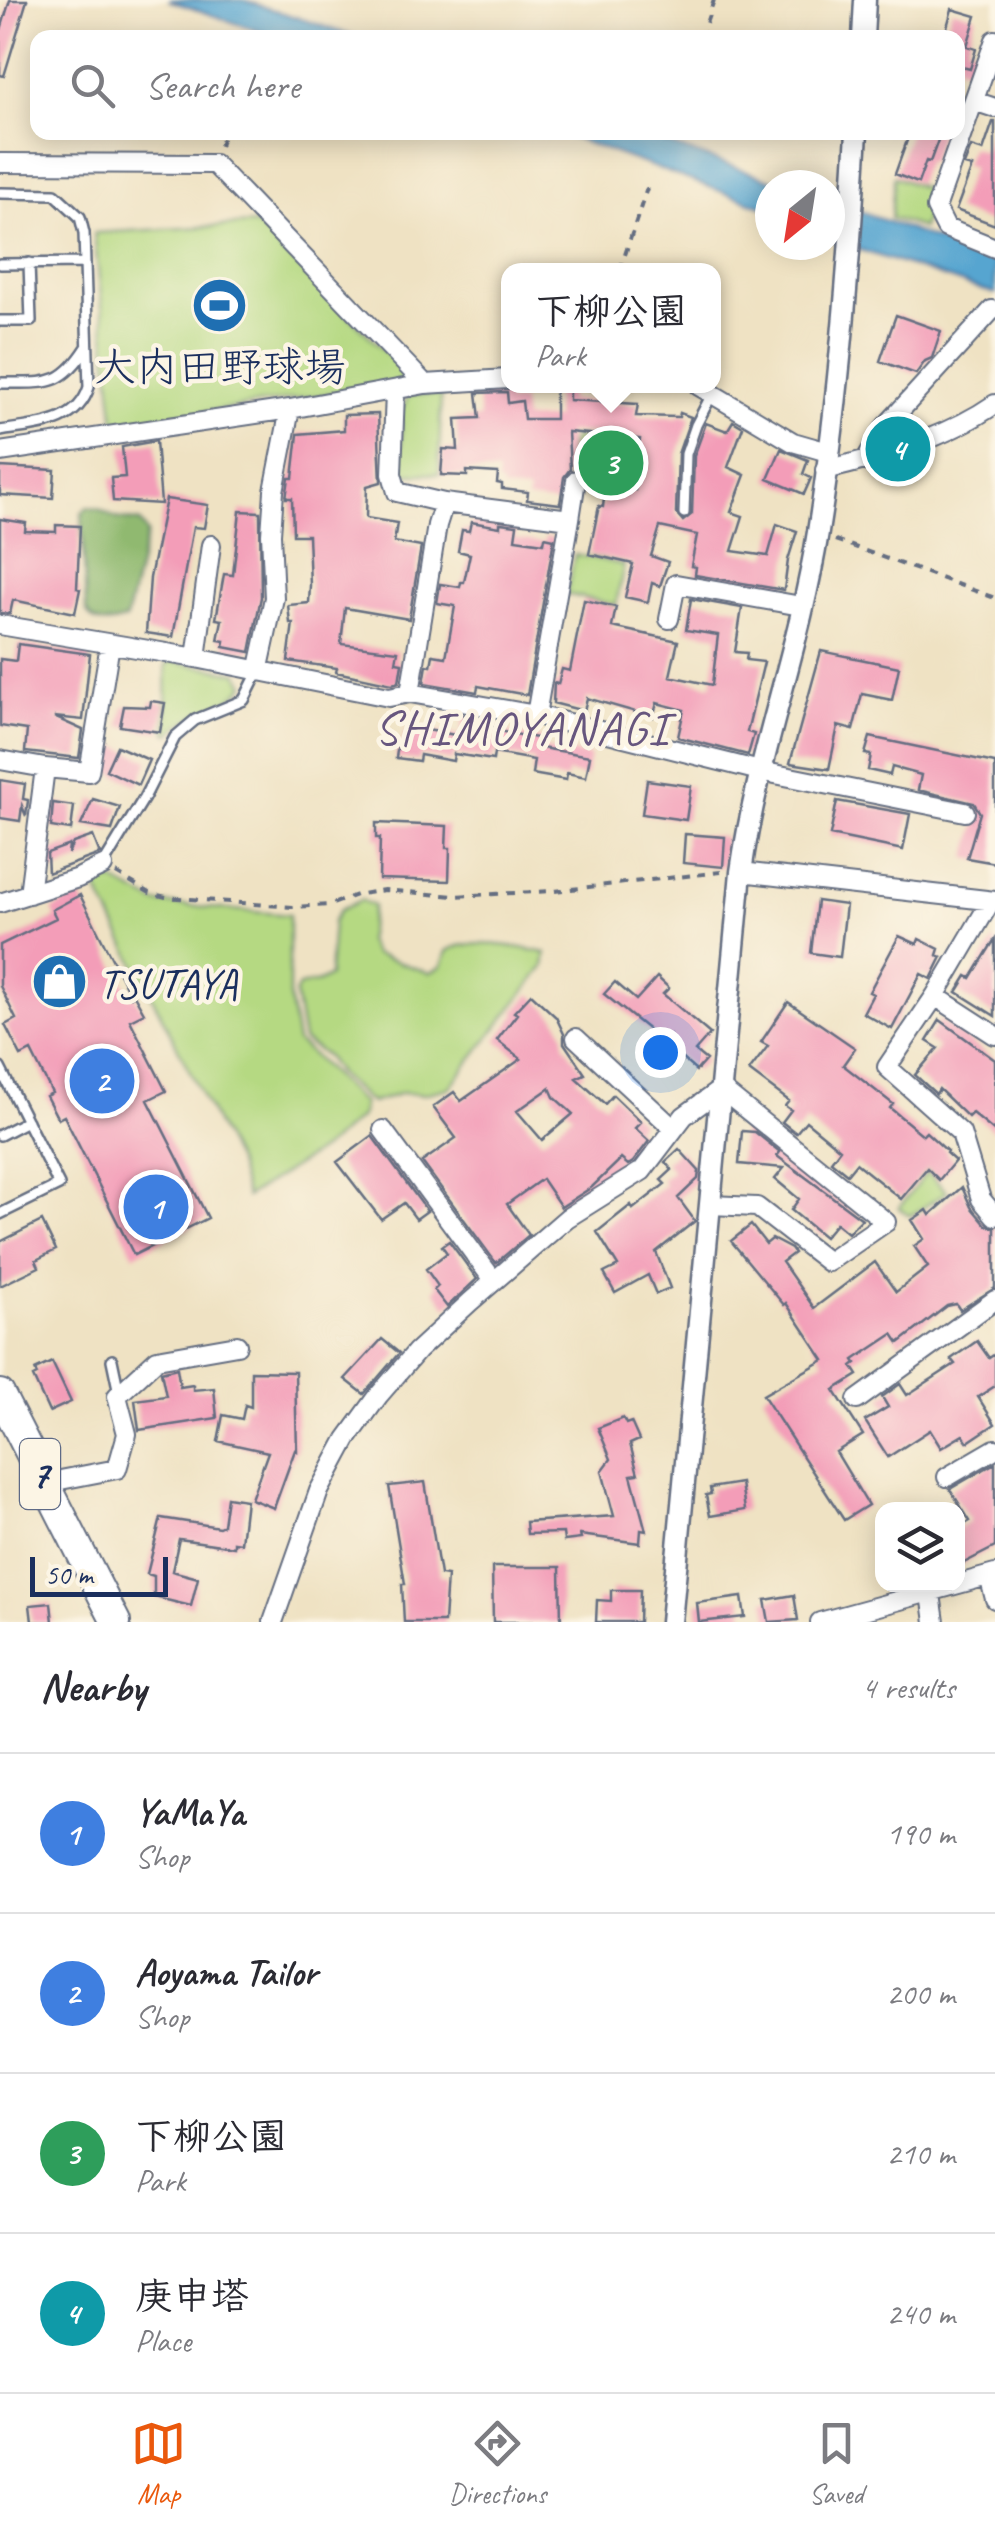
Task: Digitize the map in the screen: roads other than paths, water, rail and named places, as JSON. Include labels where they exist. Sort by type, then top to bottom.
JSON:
[{"type":"highway","name":"7","points":[[0,1394],[116,1622]]},
{"type":"street","points":[[863,30],[865,0]]},
{"type":"street","points":[[965,126],[995,40]]},
{"type":"street","points":[[974,101],[995,108]]},
{"type":"street","points":[[672,1622],[741,872],[760,771],[818,534],[849,263],[857,140]]},
{"type":"street","points":[[960,140],[936,208],[946,228],[995,248]]},
{"type":"street","points":[[0,162],[214,164],[425,384]]},
{"type":"street","points":[[865,461],[886,426],[992,310]]},
{"type":"street","points":[[0,452],[290,409],[425,384],[501,379]]},
{"type":"street","points":[[395,391],[392,474],[397,492],[444,503],[570,519]]},
{"type":"street","points":[[715,393],[826,461],[865,461],[971,420],[995,404]]},
{"type":"street","points":[[258,672],[274,598],[274,491],[290,409]]},
{"type":"street","points":[[536,716],[576,480]]},
{"type":"street","points":[[410,693],[436,525],[444,503]]},
{"type":"street","points":[[196,658],[212,545]]},
{"type":"street","points":[[669,619],[676,584],[801,606]]},
{"type":"street","points":[[0,625],[196,658],[389,697],[410,693],[536,716],[760,771],[965,812]]},
{"type":"street","points":[[0,760],[90,772],[110,644]]},
{"type":"street","points":[[30,894],[44,768]]},
{"type":"street","points":[[0,903],[103,866]]},
{"type":"street","points":[[741,872],[993,901],[936,996],[886,1068],[961,1133],[982,1199],[995,1216]]},
{"type":"street","points":[[936,996],[995,1035]]},
{"type":"street","points":[[576,1038],[674,1129]]},
{"type":"street","points":[[273,1622],[319,1490],[347,1439],[379,1395],[418,1351],[567,1218],[642,1171],[684,1116],[721,1089]]},
{"type":"street","points":[[710,1205],[757,1207],[828,1262],[886,1222],[721,1089]]},
{"type":"street","points":[[382,1130],[494,1281]]},
{"type":"street","points":[[857,1400],[995,1300]]},
{"type":"street","points":[[45,1483],[117,1468],[127,1434],[116,1396],[157,1359],[237,1345]]},
{"type":"street","points":[[947,1478],[995,1449]]},
{"type":"street","points":[[820,1622],[992,1576],[995,1599]]},
{"type":"street","points":[[931,1594],[935,1622]]},
{"type":"lane","points":[[0,193],[55,194],[80,217],[84,233],[90,387],[85,402],[56,422],[0,431]]},
{"type":"lane","points":[[0,264],[85,263]]},
{"type":"lane","points":[[0,321],[31,321],[29,264]]},
{"type":"lane","points":[[0,383],[50,382],[66,375],[88,345]]},
{"type":"lane","points":[[684,513],[686,454],[705,393]]},
{"type":"lane","points":[[103,866],[175,738],[195,720],[244,700],[258,672]]},
{"type":"lane","points":[[0,1068],[59,1185],[0,1214]]},
{"type":"lane","points":[[0,1135],[27,1121]]},
{"type":"lane","points":[[112,1360],[119,1392]]},
{"type":"water","points":[[168,0],[243,0],[335,30],[256,30]]},
{"type":"water","points":[[578,140],[656,140],[755,174],[755,204]]},
{"type":"water","points":[[845,206],[995,262],[995,294],[845,245]]},
{"type":"place","name":"大内田野球場","points":[[220,306]]},
{"type":"place","name":"庚申塔","points":[[898,449]]},
{"type":"place","name":"下柳公園","points":[[611,463]]},
{"type":"place","name":"TSUTAYA","points":[[60,982]]},
{"type":"place","name":"Aoyama Tailor","points":[[102,1081]]},
{"type":"place","name":"YaMaYa","points":[[156,1207]]},
{"type":"district","name":"SHIMOYANAGI","points":[[522,727]]}]
